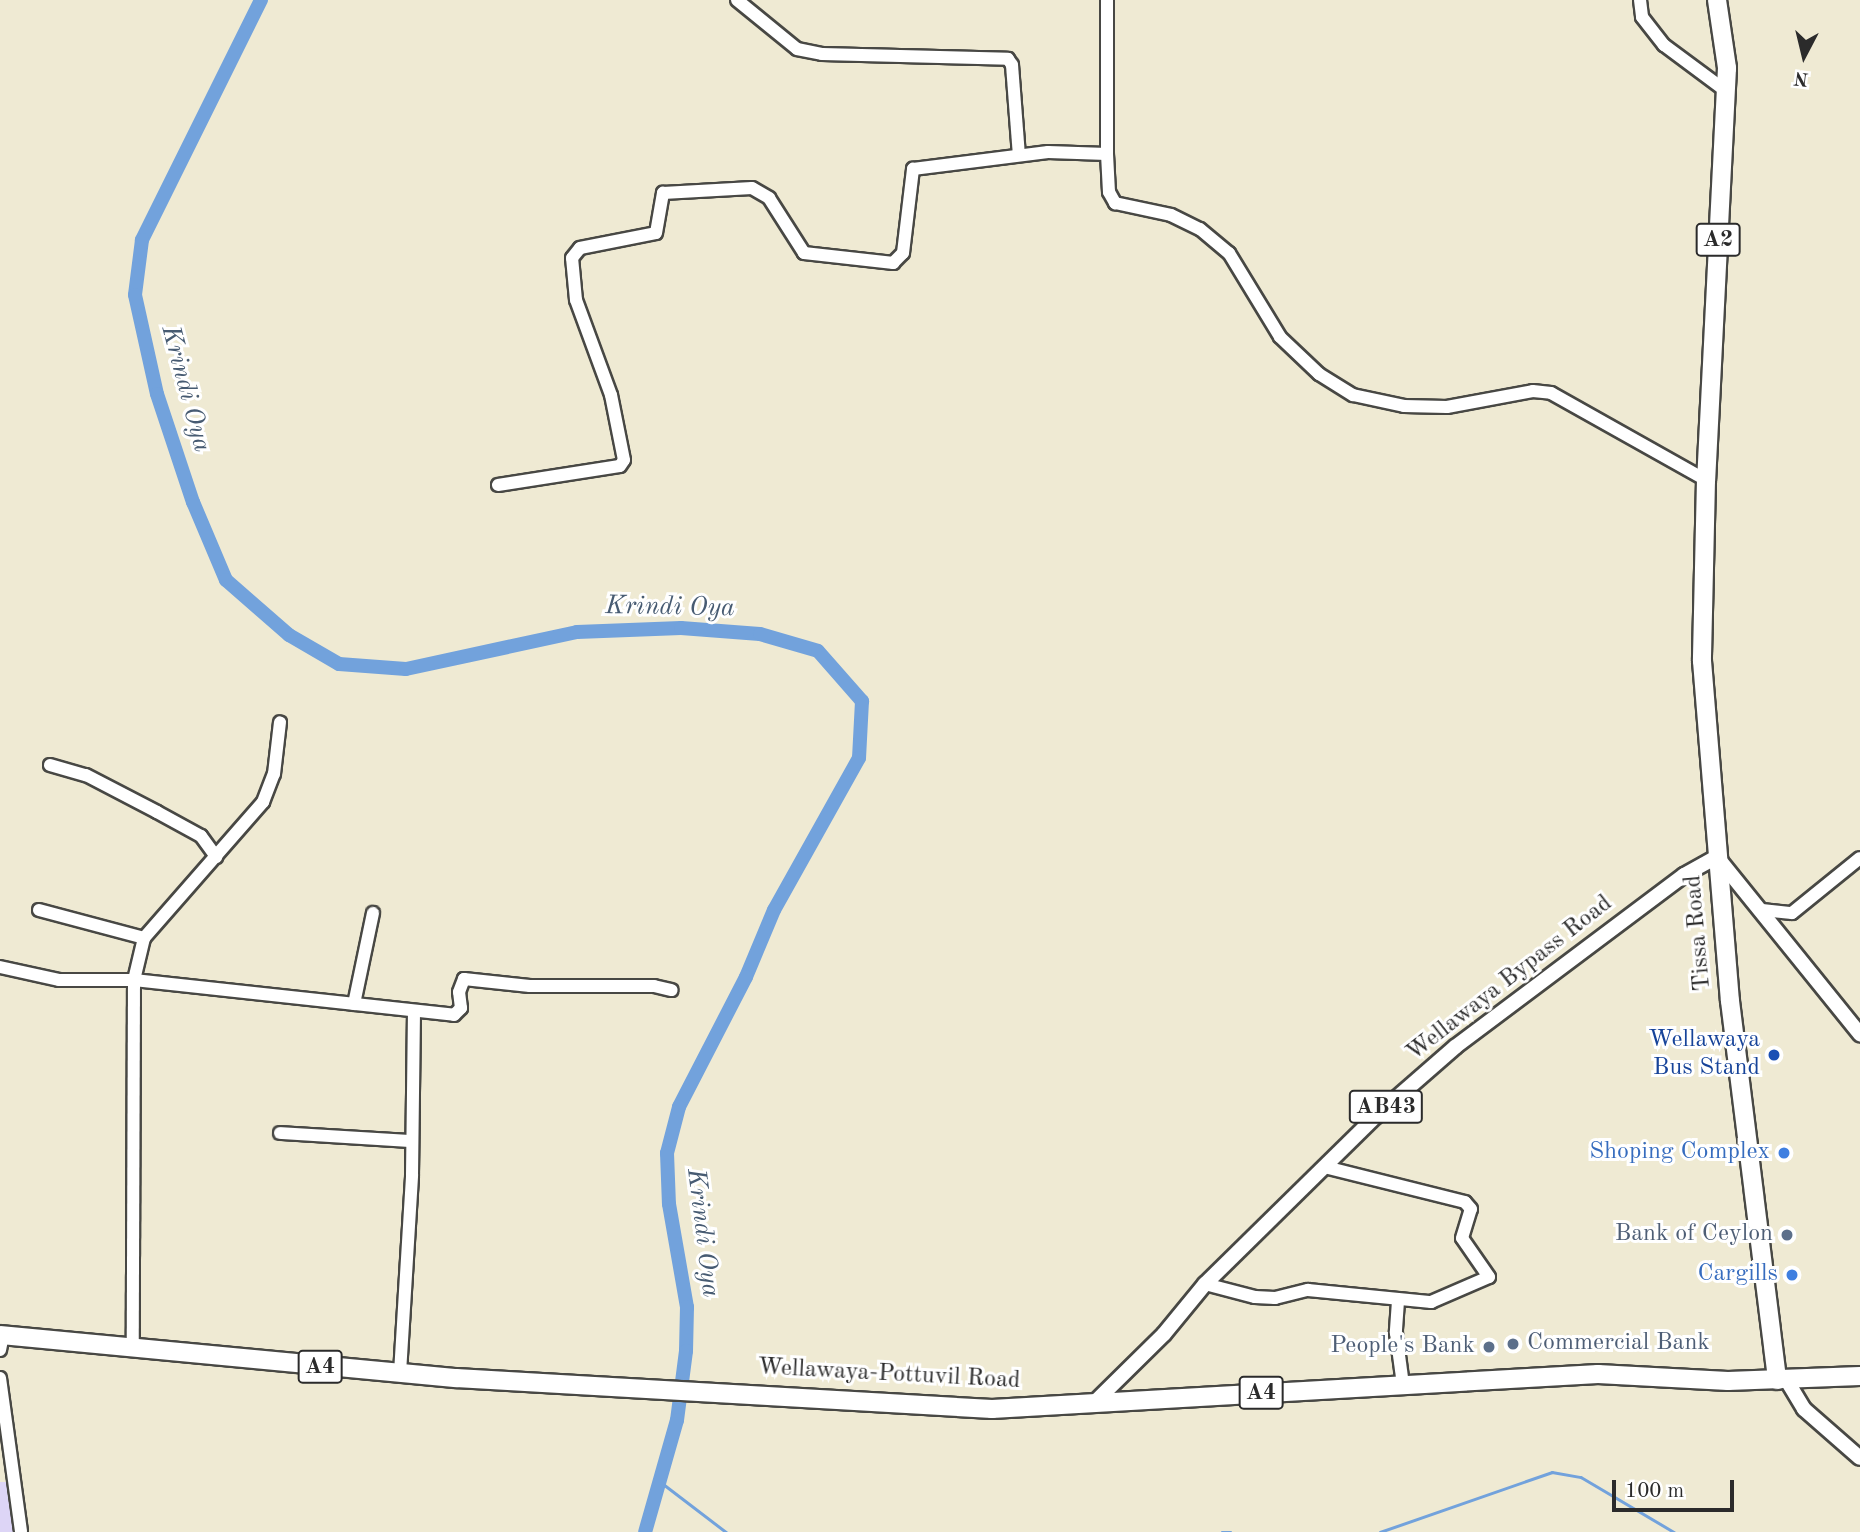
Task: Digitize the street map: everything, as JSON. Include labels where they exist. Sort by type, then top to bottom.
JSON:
[{"type":"highway","name":"A2","points":[[1706,481],[1726,91],[1717,0]]},
{"type":"highway","name":"Tissa Road","points":[[1706,481],[1702,661],[1717,857],[1730,1001],[1781,1380]]},
{"type":"highway","name":"Wellawaya-Pottuvil Road","points":[[1,1340],[133,1348],[400,1373],[992,1409],[1598,1374],[1781,1380],[1860,1376]]},
{"type":"main road","points":[[1717,857],[1860,1034]]},
{"type":"main road","name":"Wellawaya Bypass Road","points":[[1094,1403],[1164,1335],[1205,1284],[1325,1167],[1455,1047],[1684,875],[1717,857]]},
{"type":"main road","points":[[1781,1380],[1804,1409],[1860,1458]]},
{"type":"street","points":[[737,0],[797,48],[822,54],[1008,59],[1012,65],[1019,155]]},
{"type":"street","points":[[1107,0],[1109,192],[1115,202],[1171,215],[1200,229],[1244,272],[1280,337],[1319,374],[1353,395],[1404,406],[1447,407],[1533,391],[1551,393],[1706,481]]},
{"type":"street","points":[[1640,0],[1642,17],[1664,46],[1726,91]]},
{"type":"street","points":[[498,485],[620,466],[624,460],[611,395],[576,300],[572,258],[580,247],[656,233],[663,193],[752,188],[769,198],[804,253],[893,262],[903,253],[913,169],[1019,155],[1107,154]]},
{"type":"street","points":[[133,1348],[134,980],[144,938],[158,917],[216,857],[263,802],[274,774],[280,722]]},
{"type":"street","points":[[50,765],[86,775],[201,836],[216,857]]},
{"type":"street","points":[[1762,910],[1792,913],[1860,858]]},
{"type":"street","points":[[39,910],[144,938]]},
{"type":"street","points":[[355,1004],[373,914]]},
{"type":"street","points":[[0,967],[59,980],[134,980],[414,1012],[458,1013],[464,979],[530,986],[653,986],[672,990]]},
{"type":"street","points":[[400,1373],[412,1141],[414,1012]]},
{"type":"street","points":[[280,1133],[412,1141]]},
{"type":"street","points":[[1205,1284],[1255,1297],[1275,1298],[1308,1290],[1398,1301],[1431,1302],[1489,1277],[1462,1238],[1471,1209],[1465,1202],[1325,1167]]},
{"type":"street","points":[[1398,1301],[1396,1333],[1403,1384]]},
{"type":"street","points":[[0,1378],[22,1532]]},
{"type":"shaded area","points":[[0,1482],[11,1482],[16,1532],[0,1532]]},
{"type":"waterway","name":"Krindi Oya","points":[[261,0],[142,240],[135,295],[157,394],[193,502],[226,580],[289,635],[339,664],[406,669],[577,632],[681,628],[760,634],[818,651],[862,701],[859,758],[774,910],[746,977],[679,1107],[667,1153],[669,1204],[687,1307],[686,1351],[677,1420],[645,1532]]},
{"type":"waterway","points":[[1380,1532],[1552,1472],[1581,1477],[1674,1532]]},
{"type":"waterway","points":[[662,1483],[726,1532]]},
{"type":"waterway","points":[[1222,1532],[1231,1532]]},
{"type":"place","name":"Wellawaya Bus Stand","points":[[1774,1055]]},
{"type":"place","name":"Shoping Complex","points":[[1784,1153]]},
{"type":"place","name":"Bank of Ceylon","points":[[1787,1235]]},
{"type":"place","name":"Cargills","points":[[1792,1275]]},
{"type":"place","name":"Commercial Bank","points":[[1513,1344]]},
{"type":"place","name":"People's Bank","points":[[1489,1347]]}]
